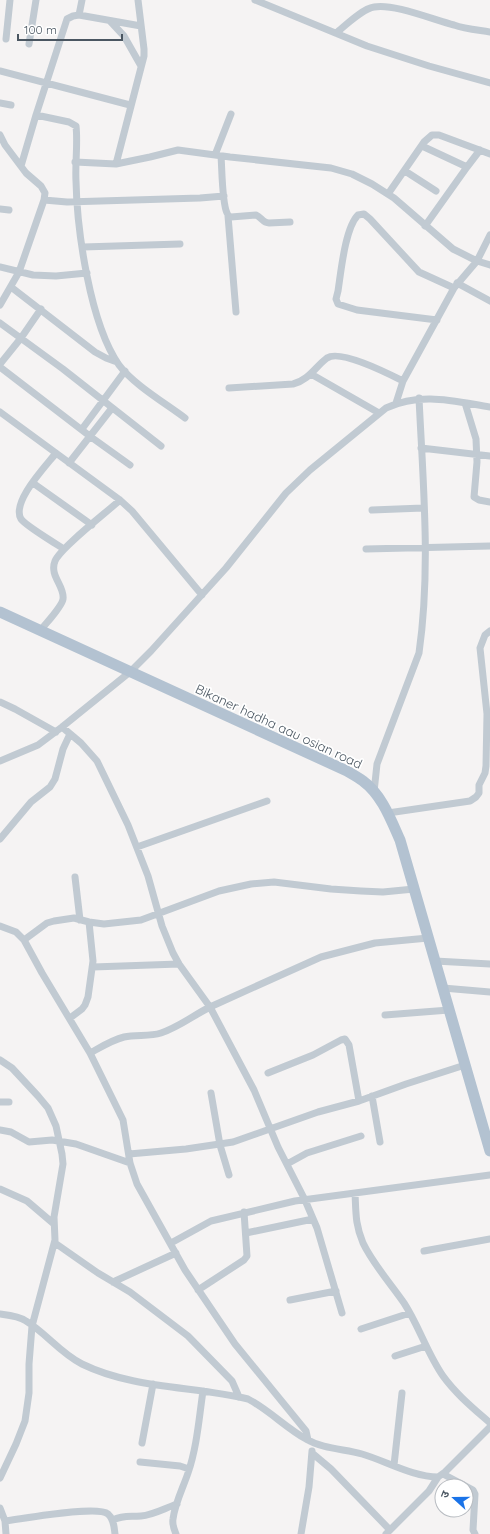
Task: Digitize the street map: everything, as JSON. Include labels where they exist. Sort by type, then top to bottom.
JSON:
[{"type":"main road","name":"Bikaner hadha aau osian road","points":[[0,612],[347,771],[364,781],[374,792],[388,813],[400,840],[490,1151]]},
{"type":"street","points":[[6,39],[10,0]]},
{"type":"street","points":[[29,44],[36,0]]},
{"type":"street","points":[[79,16],[82,0]]},
{"type":"street","points":[[116,164],[144,49],[138,0]]},
{"type":"street","points":[[255,0],[351,40],[490,83]]},
{"type":"street","points":[[336,33],[366,10],[378,7],[396,8],[456,26],[490,32]]},
{"type":"street","points":[[21,166],[66,23],[70,17],[79,16],[142,26]]},
{"type":"street","points":[[110,21],[124,36],[141,66]]},
{"type":"street","points":[[0,71],[130,105]]},
{"type":"street","points":[[0,103],[11,105]]},
{"type":"street","points":[[231,114],[218,155],[226,213],[228,216],[236,312]]},
{"type":"street","points":[[36,115],[69,122],[76,126],[76,202],[87,273],[99,321],[112,353],[117,362],[138,383],[185,418]]},
{"type":"street","points":[[0,135],[2,145],[41,186],[45,193],[44,200],[19,272],[0,305]]},
{"type":"street","points":[[388,194],[427,138],[432,135],[439,135],[490,154]]},
{"type":"street","points":[[422,146],[467,167]]},
{"type":"street","points":[[75,162],[116,164],[150,157],[173,150],[331,168],[352,174],[388,194],[453,249],[477,261],[490,265]]},
{"type":"street","points":[[426,226],[480,150]]},
{"type":"street","points":[[405,171],[436,191]]},
{"type":"street","points":[[44,200],[76,202],[224,196]]},
{"type":"street","points":[[0,209],[9,210]]},
{"type":"street","points":[[437,320],[357,310],[338,304],[336,299],[349,230],[353,220],[358,215],[364,214],[370,219],[419,272],[490,301]]},
{"type":"street","points":[[228,216],[256,215],[266,223],[290,222]]},
{"type":"street","points":[[396,403],[403,381],[456,286],[477,261],[490,235]]},
{"type":"street","points":[[83,247],[180,244]]},
{"type":"street","points":[[0,267],[33,275],[56,276],[87,273]]},
{"type":"street","points":[[11,287],[95,352],[117,362]]},
{"type":"street","points":[[0,364],[21,338],[41,309]]},
{"type":"street","points":[[0,323],[161,446]]},
{"type":"street","points":[[229,388],[293,384],[300,382],[328,358],[335,355],[368,365],[403,381]]},
{"type":"street","points":[[0,367],[130,465]]},
{"type":"street","points":[[82,429],[102,400],[125,371]]},
{"type":"street","points":[[311,374],[379,413]]},
{"type":"street","points":[[374,792],[375,771],[377,764],[419,653],[423,606],[425,548],[419,398]]},
{"type":"street","points":[[0,761],[38,745],[130,672],[156,646],[226,568],[286,493],[310,470],[379,413],[396,403],[419,398],[438,398],[490,407]]},
{"type":"street","points":[[465,403],[476,439],[477,454],[474,496],[480,500],[490,502]]},
{"type":"street","points":[[69,463],[91,437],[112,408]]},
{"type":"street","points":[[0,412],[120,500],[132,511],[202,595]]},
{"type":"street","points":[[421,448],[490,456]]},
{"type":"street","points":[[56,453],[25,492],[21,502],[20,514],[22,519],[64,549]]},
{"type":"street","points":[[33,483],[92,525]]},
{"type":"street","points":[[40,631],[63,600],[63,593],[55,577],[55,560],[64,549],[120,500]]},
{"type":"street","points":[[372,510],[423,508]]},
{"type":"street","points":[[366,548],[490,546]]},
{"type":"street","points":[[388,813],[470,801],[479,793],[480,779],[487,772],[487,714],[480,648],[485,635],[490,631]]},
{"type":"street","points":[[0,702],[56,732]]},
{"type":"street","points":[[62,727],[81,743],[97,761],[128,825],[148,876],[162,926],[179,964],[210,1007],[254,1090],[270,1129],[305,1200],[313,1219],[342,1313]]},
{"type":"street","points":[[0,839],[31,802],[50,786],[55,779],[63,749],[70,734]]},
{"type":"street","points":[[137,847],[267,801]]},
{"type":"street","points":[[75,877],[80,920]]},
{"type":"street","points":[[24,940],[47,923],[65,918],[74,918],[104,924],[141,920],[158,912],[218,890],[251,884],[274,882],[331,890],[383,892],[414,889]]},
{"type":"street","points":[[70,1018],[82,1010],[88,997],[93,967],[89,922]]},
{"type":"street","points":[[0,926],[16,932],[24,940],[90,1053],[123,1120],[130,1163],[137,1184],[198,1290],[235,1344],[306,1431],[312,1453],[309,1487],[301,1534]]},
{"type":"street","points":[[90,1053],[125,1037],[160,1034],[176,1027],[210,1007],[321,957],[375,943],[428,938]]},
{"type":"street","points":[[435,961],[490,964]]},
{"type":"street","points":[[93,967],[179,964]]},
{"type":"street","points":[[442,988],[490,992]]},
{"type":"street","points":[[385,1015],[449,1010]]},
{"type":"street","points":[[268,1073],[313,1055],[345,1039],[349,1045],[359,1101]]},
{"type":"street","points":[[0,1060],[12,1068],[48,1108],[56,1126],[63,1164],[54,1224],[55,1243],[32,1326],[29,1364],[29,1393],[25,1421],[0,1478]]},
{"type":"street","points":[[129,1154],[220,1145],[252,1136],[318,1112],[359,1101],[465,1065]]},
{"type":"street","points":[[211,1093],[220,1145],[229,1175]]},
{"type":"street","points":[[372,1096],[380,1142]]},
{"type":"street","points":[[0,1102],[10,1102]]},
{"type":"street","points":[[0,1130],[11,1132],[29,1142],[52,1140],[82,1146],[130,1163]]},
{"type":"street","points":[[287,1164],[307,1153],[361,1136]]},
{"type":"street","points":[[171,1243],[211,1221],[244,1212],[305,1200],[490,1175]]},
{"type":"street","points":[[0,1189],[27,1201],[54,1224]]},
{"type":"street","points":[[355,1193],[355,1218],[363,1243],[372,1260],[410,1313],[442,1375],[454,1390],[490,1423]]},
{"type":"street","points":[[198,1290],[244,1260],[247,1256],[244,1212]]},
{"type":"street","points":[[246,1233],[313,1219]]},
{"type":"street","points":[[424,1250],[490,1239]]},
{"type":"street","points":[[55,1243],[141,1300],[188,1336],[232,1381],[239,1397]]},
{"type":"street","points":[[113,1282],[176,1253]]},
{"type":"street","points":[[290,1300],[336,1291]]},
{"type":"street","points":[[361,1329],[410,1313]]},
{"type":"street","points":[[0,1314],[23,1319],[65,1354],[81,1364],[109,1374],[153,1384],[248,1399],[310,1442],[363,1454],[424,1476],[440,1476],[473,1490],[473,1530],[475,1534]]},
{"type":"street","points":[[395,1356],[426,1346]]},
{"type":"street","points":[[142,1443],[153,1384]]},
{"type":"street","points":[[176,1534],[173,1525],[177,1504],[189,1469],[196,1439],[203,1391]]},
{"type":"street","points":[[394,1465],[402,1393]]},
{"type":"street","points":[[312,1453],[331,1469],[388,1532],[428,1491],[440,1476],[490,1427]]},
{"type":"street","points":[[140,1462],[180,1466],[189,1469]]},
{"type":"street","points":[[113,1520],[126,1515],[141,1516],[157,1512],[177,1504]]},
{"type":"street","points":[[0,1508],[6,1534]]},
{"type":"street","points":[[4,1521],[93,1510],[108,1514],[113,1520],[115,1534]]}]
